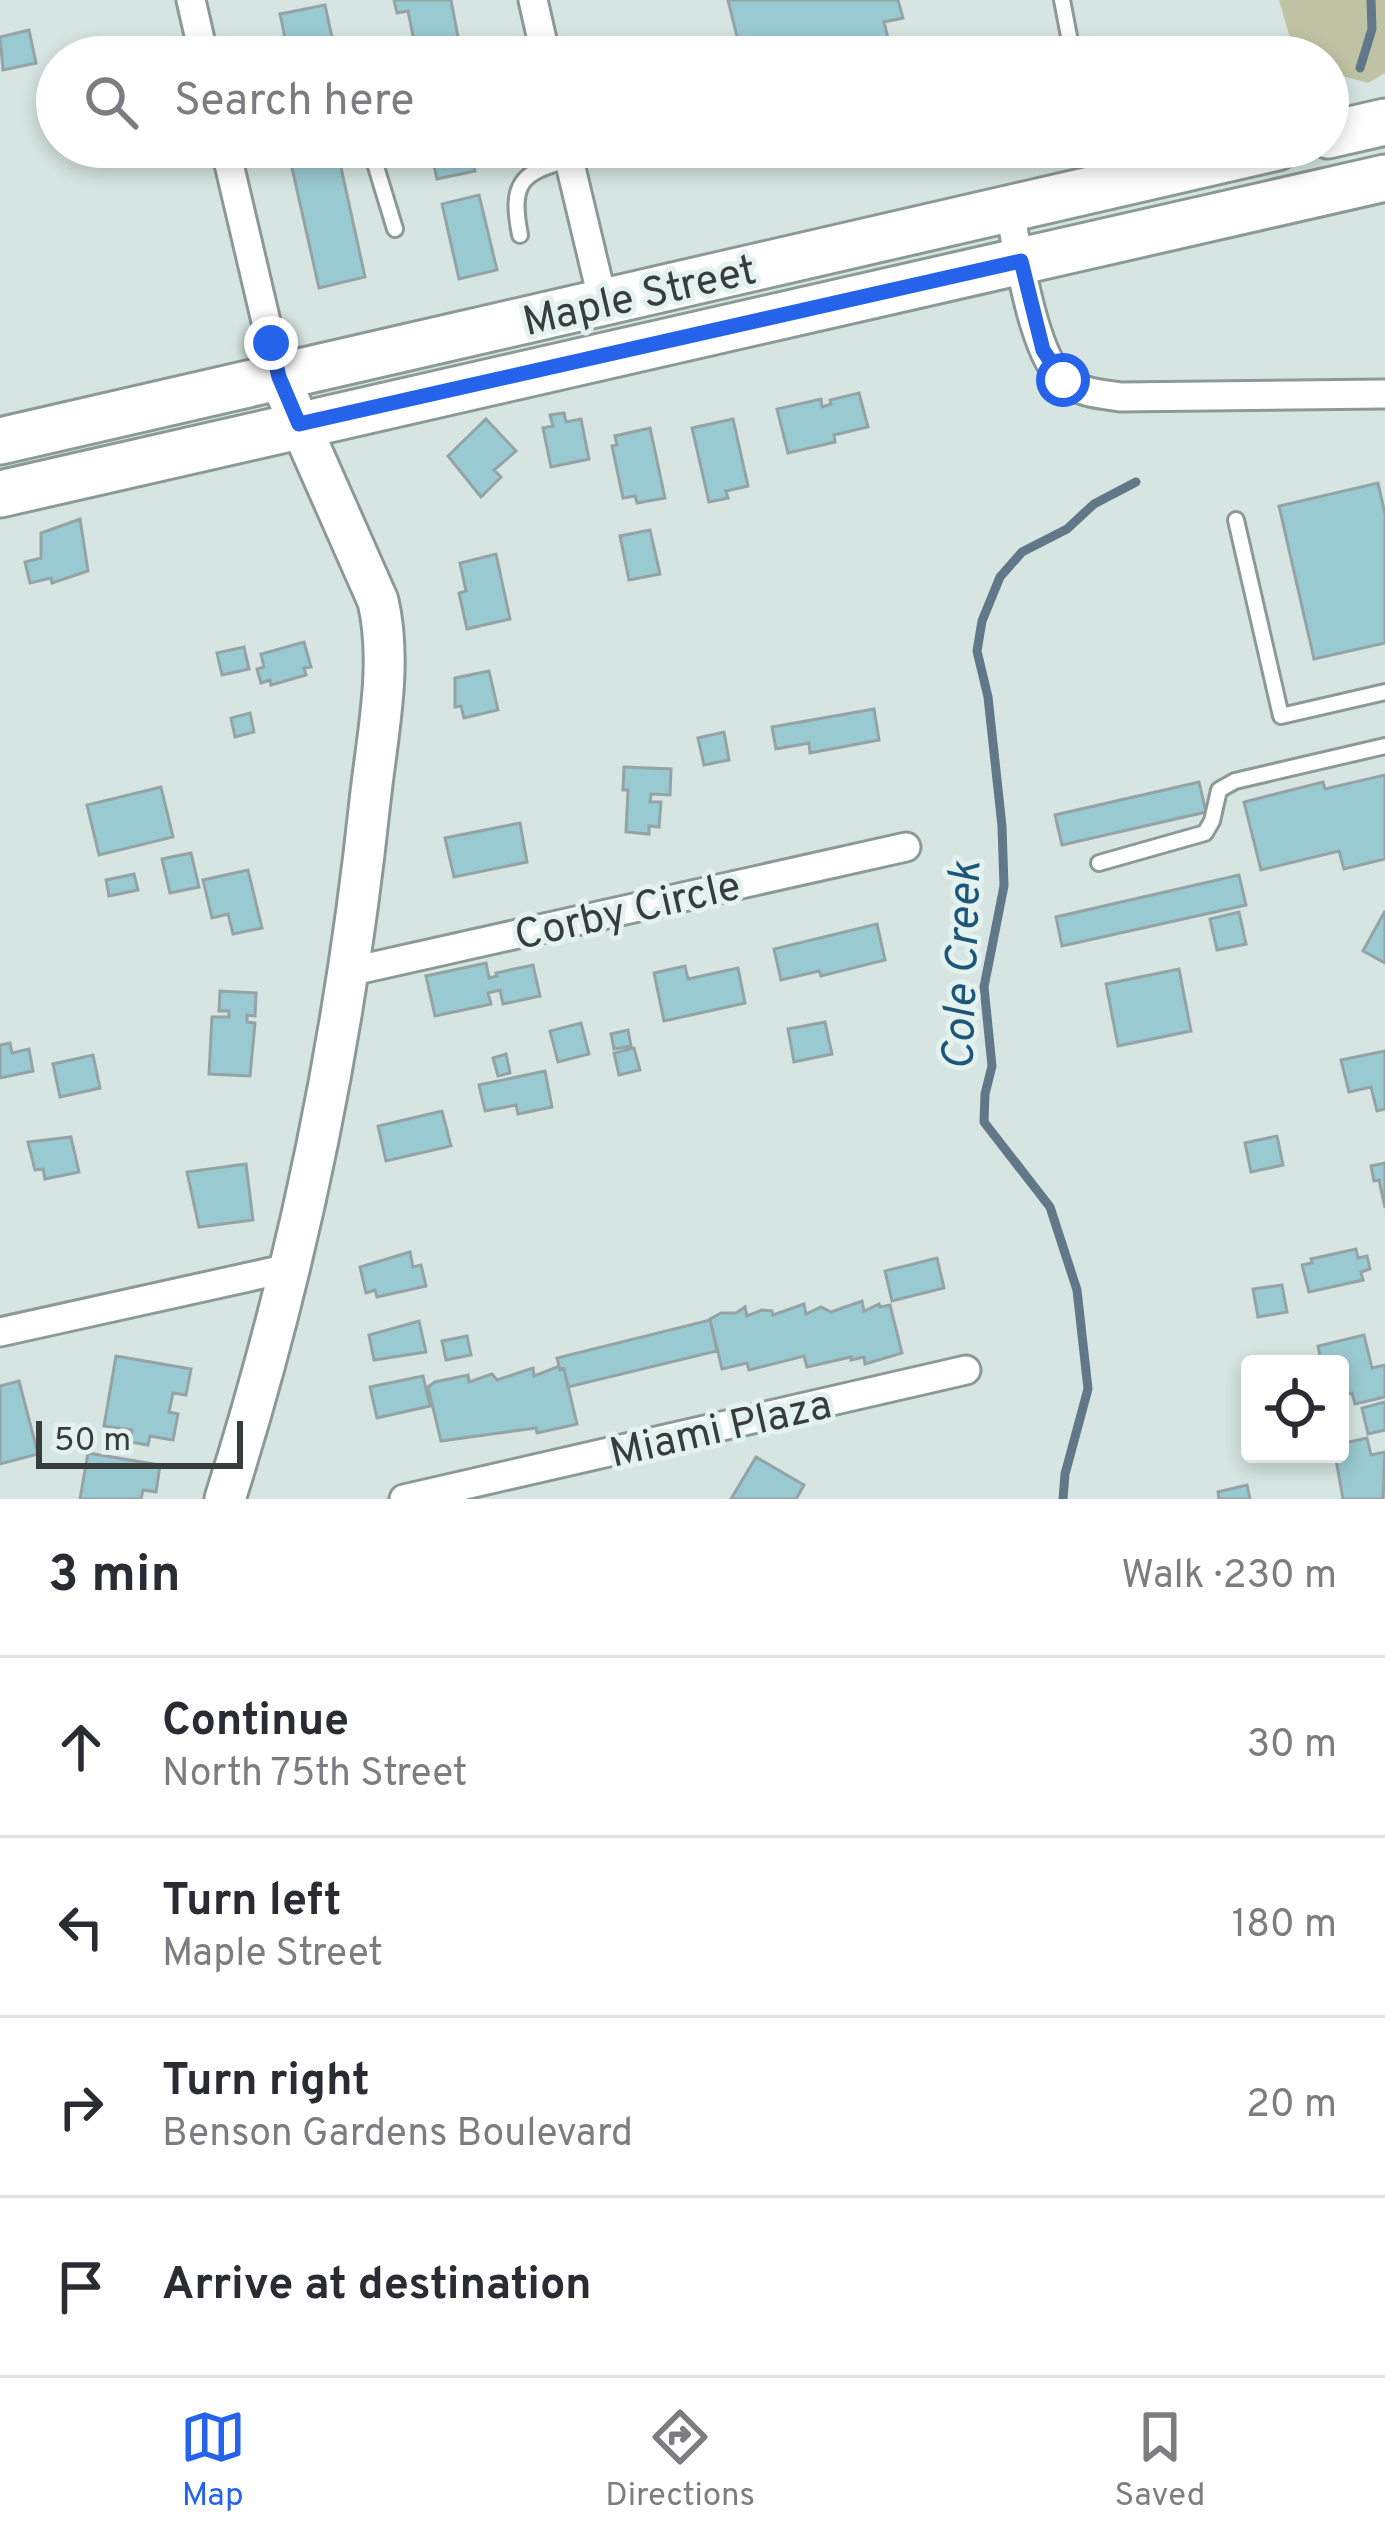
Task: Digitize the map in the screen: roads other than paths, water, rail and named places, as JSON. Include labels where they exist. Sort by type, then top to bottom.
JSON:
[{"type":"main road","points":[[1349,130],[1385,122]]},
{"type":"main road","name":"Maple Street","points":[[0,441],[1009,209],[1100,168]]},
{"type":"main road","name":"Maple Street","points":[[0,494],[1385,178]]},
{"type":"street","points":[[191,0],[199,36]]},
{"type":"street","points":[[532,0],[541,36]]},
{"type":"street","points":[[225,1499],[290,1268],[320,1131],[348,972],[383,680],[384,629],[368,572],[279,377],[230,168]]},
{"type":"street","points":[[572,168],[603,302]]},
{"type":"street","points":[[1009,209],[1043,350],[1063,380],[1089,393],[1120,397],[1385,394]]},
{"type":"street","name":"Corby Circle","points":[[348,972],[906,847]]},
{"type":"street","points":[[0,1332],[290,1268]]},
{"type":"street","name":"Miami Plaza","points":[[404,1499],[966,1370]]},
{"type":"lane","points":[[1062,0],[1069,36]]},
{"type":"lane","points":[[376,168],[395,229]]},
{"type":"lane","points":[[520,235],[514,204],[520,182],[536,168]]},
{"type":"lane","points":[[1236,520],[1281,716],[1385,692]]},
{"type":"lane","points":[[1099,863],[1205,833],[1213,821],[1219,790],[1235,781],[1385,746]]},
{"type":"waterway","name":"Cole Creek","points":[[1360,68],[1372,29],[1371,0]]},
{"type":"waterway","name":"Cole Creek","points":[[1063,1499],[1088,1389],[1077,1290],[1050,1207],[984,1122],[992,1066],[984,987],[1004,886],[988,697],[977,651],[982,621],[1000,577],[1022,552],[1067,529],[1094,504],[1136,482]]}]
